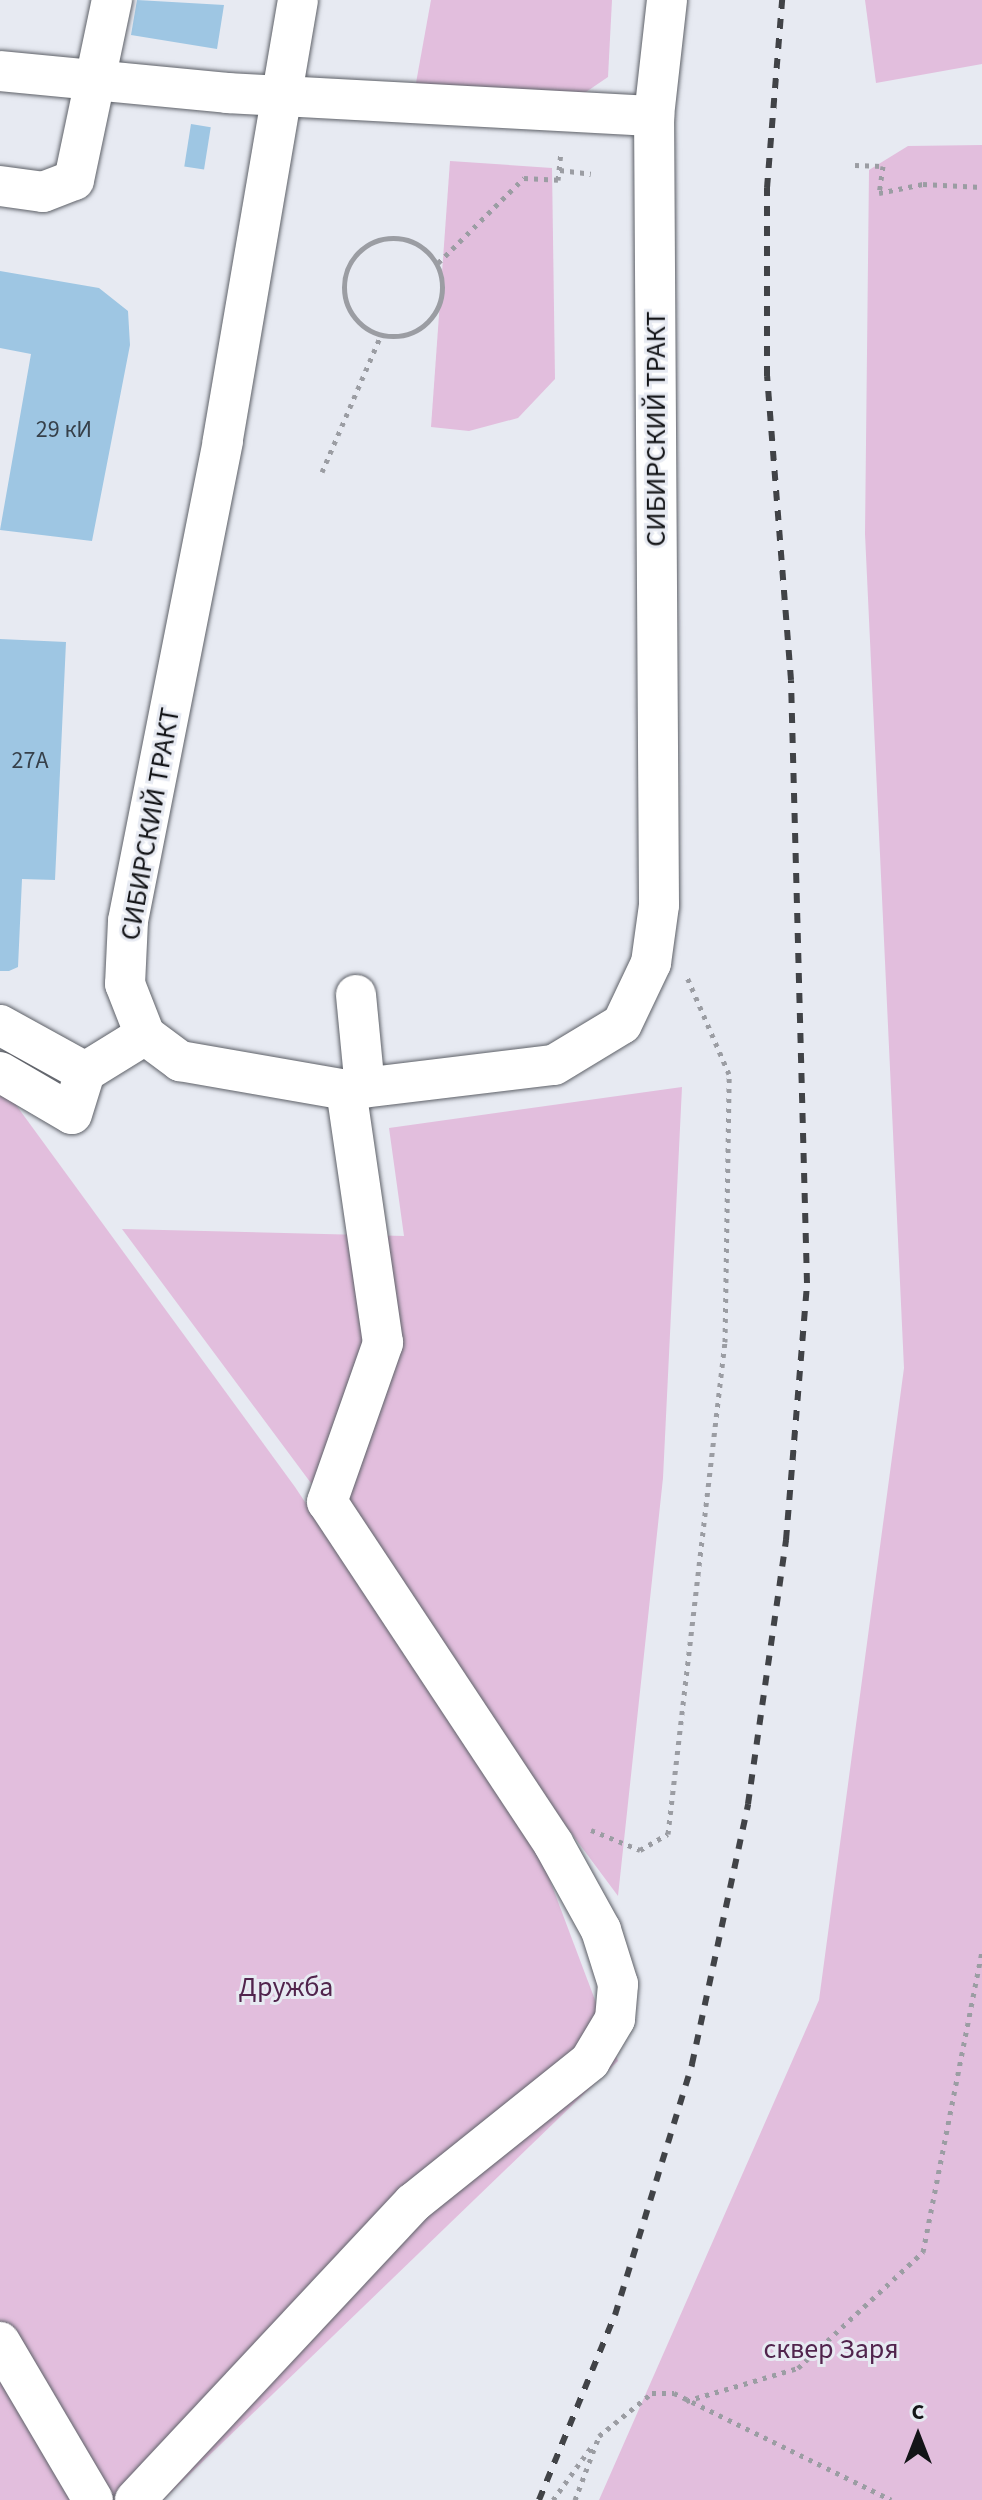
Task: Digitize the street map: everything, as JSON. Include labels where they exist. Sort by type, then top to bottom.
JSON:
[{"type":"street","points":[[0,186],[43,192],[74,180],[112,0]]},
{"type":"street","name":"СИБИРСКИЙ ТРАКТ","points":[[298,0],[283,97],[128,921],[125,984],[145,1035],[180,1061],[356,1089],[554,1065],[622,1024],[652,952],[659,905],[654,116],[667,0]]},
{"type":"street","points":[[0,71],[283,97],[654,116]]},
{"type":"street","points":[[135,2500],[413,2203],[590,2061],[615,2019],[618,1984],[601,1930],[560,1855],[327,1502],[383,1343],[356,1089],[356,995]]},
{"type":"street","points":[[0,1025],[85,1072]]},
{"type":"street","points":[[0,1072],[72,1114],[85,1072],[145,1035]]},
{"type":"street","points":[[0,2342],[93,2500]]},
{"type":"path","points":[[438,263],[398,238],[354,257],[346,303],[381,335],[413,333],[437,312],[438,263],[524,178],[558,180],[561,151]]},
{"type":"path","points":[[855,165],[883,166],[879,193],[923,184],[982,187]]},
{"type":"path","points":[[560,170],[591,174]]},
{"type":"path","points":[[322,472],[381,335]]},
{"type":"path","points":[[582,1826],[640,1850],[668,1834],[725,1342],[729,1074],[687,977],[652,952]]},
{"type":"path","points":[[686,2401],[798,2368],[923,2252],[982,1951]]},
{"type":"path","points":[[553,2500],[597,2440],[652,2393],[674,2393],[891,2500]]},
{"type":"path","points":[[575,2500],[597,2440]]},
{"type":"green space","points":[[431,0],[612,0],[608,77],[583,94],[414,94]]},
{"type":"green space","points":[[865,0],[982,0],[982,64],[876,83]]},
{"type":"green space","name":"сквер Заря","points":[[982,145],[982,2500],[599,2500],[819,2000],[904,1368],[865,534],[869,170],[908,146]]},
{"type":"green space","points":[[450,161],[552,168],[555,379],[518,418],[469,431],[431,427]]},
{"type":"green space","name":"Дружба","points":[[0,1083],[295,1487],[540,1854],[618,2061],[163,2500],[0,2500]]},
{"type":"green space","points":[[682,1087],[663,1478],[618,1896],[122,1229],[404,1236],[389,1128]]},
{"type":"building","points":[[137,0],[224,5],[217,49],[131,35]]},
{"type":"building","points":[[191,124],[211,127],[204,170],[184,166]]},
{"type":"building","points":[[0,271],[99,288],[128,311],[130,345],[92,541],[0,530],[31,354],[0,348]]},
{"type":"building","points":[[0,639],[66,642],[55,880],[22,879],[18,967],[9,971],[0,971]]},
{"type":"railway","points":[[539,2500],[615,2315],[692,2064],[748,1804],[786,1540],[807,1283],[791,680],[767,376],[767,188],[782,0]]}]
